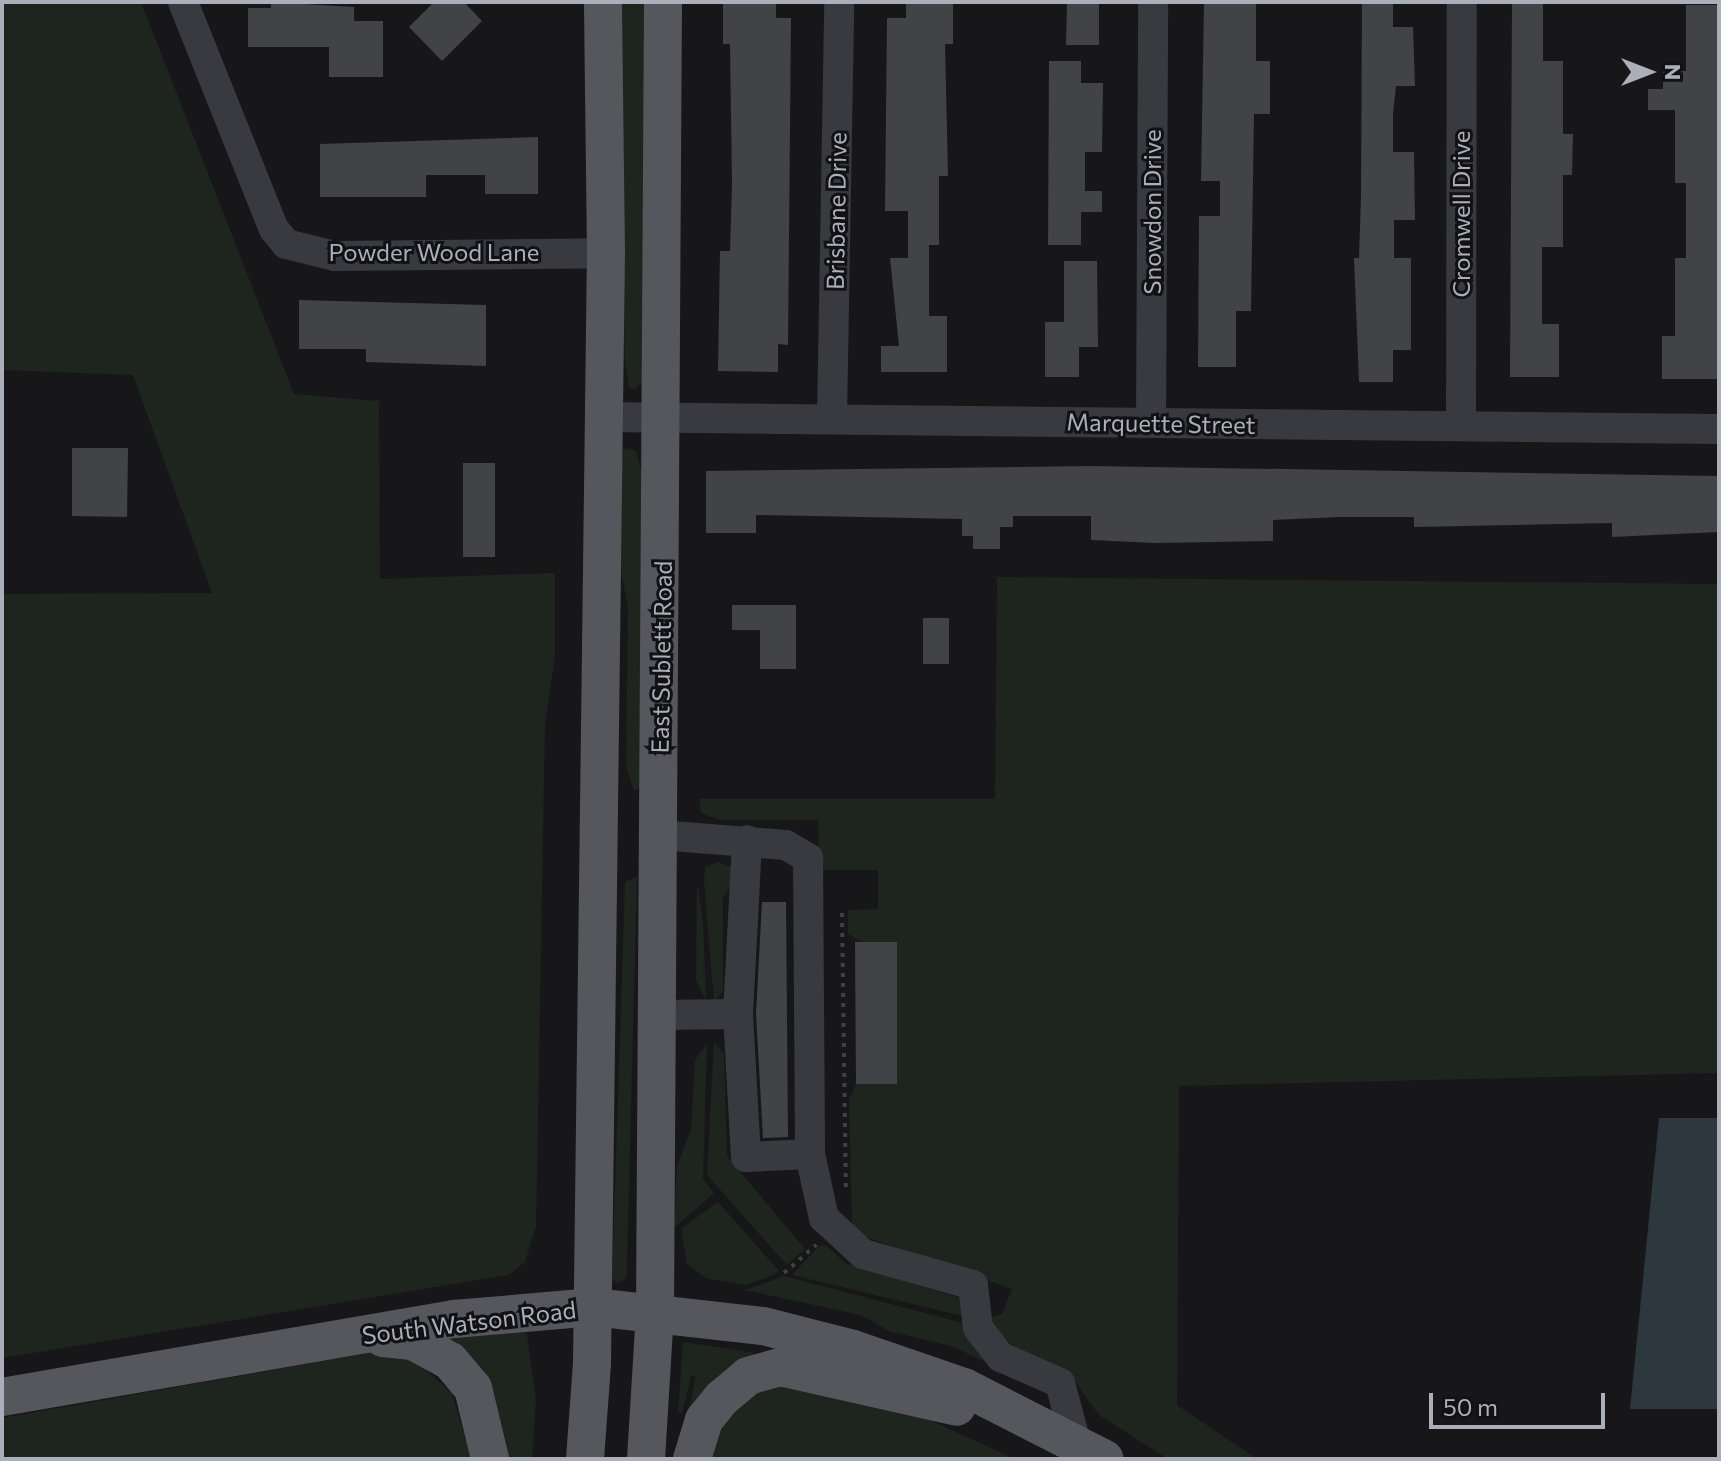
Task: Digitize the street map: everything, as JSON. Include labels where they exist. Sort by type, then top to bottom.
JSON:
[{"type":"main road","points":[[585,1459],[593,1307],[606,253],[603,2]]},
{"type":"main road","name":"East Sublett Road","points":[[646,1459],[655,1311],[663,418],[663,2]]},
{"type":"main road","points":[[598,825],[659,835]]},
{"type":"main road","name":"South Watson Road","points":[[2,1397],[358,1335],[593,1307],[655,1311],[763,1326],[853,1349],[964,1387],[1091,1451]]},
{"type":"main road","points":[[358,1335],[413,1341],[450,1361],[473,1388],[490,1459]]},
{"type":"main road","points":[[692,1459],[704,1420],[722,1398],[748,1376],[780,1367],[1038,1426]]},
{"type":"street","name":"Powder Wood Lane","points":[[183,2],[274,229],[286,244],[335,256],[606,253]]},
{"type":"street","name":"Brisbane Drive","points":[[832,419],[839,2]]},
{"type":"street","name":"Snowdon Drive","points":[[1151,423],[1153,2]]},
{"type":"street","name":"Cromwell Drive","points":[[1461,426],[1462,2]]},
{"type":"street","name":"Marquette Street","points":[[603,417],[1719,429]]},
{"type":"street","points":[[659,835],[786,845],[808,858],[810,1154],[824,1218],[863,1254],[973,1285],[978,1328],[1001,1357],[1060,1383],[1091,1451]]},
{"type":"street","points":[[747,840],[738,1014],[746,1157],[810,1154]]},
{"type":"street","points":[[657,1015],[738,1014]]},
{"type":"path","points":[[842,913],[846,1196]]},
{"type":"path","points":[[784,1273],[821,1241]]},
{"type":"shaded area","points":[[2,2],[141,2],[294,394],[379,401],[380,579],[555,573],[555,656],[545,724],[536,1226],[525,1262],[509,1275],[2,1358],[2,594],[212,593],[133,375],[2,370]]},
{"type":"shaded area","points":[[616,2],[649,2],[644,381],[635,389],[629,388],[625,364]]},
{"type":"shaded area","points":[[626,448],[636,451],[643,478],[640,787],[634,791],[626,766],[628,607],[616,545],[618,454]]},
{"type":"shaded area","points":[[997,577],[1719,584],[1719,1073],[1179,1086],[1177,1405],[1257,1459],[1168,1459],[1099,1415],[1069,1373],[1016,1348],[983,1320],[1002,1314],[1012,1289],[861,1235],[852,1223],[849,1100],[856,1084],[897,1084],[897,942],[862,942],[848,934],[848,910],[878,909],[878,870],[825,870],[819,863],[818,820],[720,820],[701,813],[699,799],[995,799]]},
{"type":"shaded area","points":[[718,862],[732,867],[732,882],[723,899],[723,991],[714,1002],[704,882],[705,867]]},
{"type":"shaded area","points":[[637,877],[627,1264],[626,1278],[618,1284],[612,1279],[625,882]]},
{"type":"shaded area","points":[[697,883],[703,922],[706,1001],[696,980]]},
{"type":"shaded area","points":[[714,1042],[724,1053],[727,1156],[805,1249],[787,1265],[707,1175]]},
{"type":"shaded area","points":[[707,1043],[703,1179],[714,1193],[674,1228],[677,1166],[691,1129],[695,1060]]},
{"type":"shaded area","points":[[1659,1118],[1719,1118],[1719,1409],[1630,1409]]},
{"type":"shaded area","points":[[718,1202],[779,1271],[776,1274],[746,1285],[706,1278],[687,1264],[681,1229]]},
{"type":"shaded area","points":[[819,1246],[827,1246],[845,1263],[960,1298],[967,1317],[792,1275]]},
{"type":"shaded area","points":[[784,1276],[967,1324],[1049,1393],[954,1347],[889,1331],[861,1315],[745,1290]]},
{"type":"shaded area","points":[[526,1328],[536,1400],[532,1459],[504,1459],[446,1341],[448,1336]]},
{"type":"shaded area","points":[[683,1342],[756,1353],[687,1419],[696,1375],[691,1376],[682,1414],[678,1412]]},
{"type":"shaded area","points":[[381,1351],[415,1360],[452,1393],[471,1459],[2,1459],[2,1418]]},
{"type":"shaded area","points":[[779,1384],[886,1400],[1015,1459],[709,1459],[725,1418],[743,1399]]},
{"type":"building","points":[[271,2],[354,7],[354,21],[383,21],[383,77],[329,77],[329,47],[248,47],[248,8],[271,8]]},
{"type":"building","points":[[434,2],[464,2],[482,21],[442,61],[409,27]]},
{"type":"building","points":[[723,2],[776,2],[776,18],[791,18],[788,345],[778,344],[778,372],[718,371],[720,251],[730,251],[732,184],[730,44],[723,44]]},
{"type":"building","points":[[906,2],[953,2],[953,44],[945,44],[948,176],[939,176],[939,245],[929,245],[929,316],[947,316],[947,372],[881,372],[881,346],[899,346],[890,258],[908,258],[908,211],[885,211],[887,18],[906,18]]},
{"type":"building","points":[[1067,2],[1099,2],[1099,45],[1066,45]]},
{"type":"building","points":[[1204,2],[1256,2],[1256,61],[1270,61],[1270,114],[1254,114],[1251,311],[1236,311],[1236,367],[1198,367],[1199,216],[1220,216],[1220,181],[1201,181]]},
{"type":"building","points":[[1362,2],[1393,2],[1393,27],[1413,27],[1415,86],[1396,86],[1393,114],[1393,152],[1414,152],[1415,220],[1394,220],[1394,258],[1411,258],[1411,350],[1393,350],[1393,382],[1359,382],[1354,258],[1359,258],[1361,196]]},
{"type":"building","points":[[1512,3],[1543,3],[1543,61],[1563,61],[1563,134],[1573,134],[1572,175],[1563,175],[1563,247],[1542,247],[1542,324],[1559,324],[1559,377],[1510,377]]},
{"type":"building","points":[[1686,5],[1719,5],[1719,379],[1662,379],[1662,336],[1675,336],[1675,258],[1686,258],[1686,183],[1675,183],[1675,110],[1648,110],[1648,89],[1663,89],[1663,71],[1686,71]]},
{"type":"building","points":[[1049,61],[1081,61],[1081,83],[1103,83],[1102,152],[1085,152],[1085,191],[1102,191],[1102,212],[1081,212],[1081,245],[1048,245]]},
{"type":"building","points":[[538,137],[538,194],[485,194],[485,175],[426,175],[426,197],[320,197],[320,144]]},
{"type":"building","points":[[1064,261],[1097,261],[1098,347],[1079,347],[1079,377],[1045,377],[1045,322],[1064,322]]},
{"type":"building","points":[[299,300],[486,305],[486,366],[366,362],[366,349],[299,349]]},
{"type":"building","points":[[72,448],[128,448],[127,517],[72,516]]},
{"type":"building","points":[[463,463],[495,463],[495,557],[463,557]]},
{"type":"building","points":[[1091,466],[1719,476],[1719,532],[1612,537],[1612,523],[1414,527],[1414,517],[1339,517],[1273,520],[1273,541],[1156,543],[1091,540],[1091,516],[1013,516],[1013,527],[1000,527],[1000,549],[973,549],[973,536],[962,536],[962,519],[756,515],[756,533],[706,533],[706,471]]},
{"type":"building","points":[[732,605],[796,605],[796,669],[760,669],[760,630],[732,630]]},
{"type":"building","points":[[923,618],[949,618],[949,664],[923,664]]},
{"type":"building","points":[[762,902],[786,902],[788,1137],[763,1138],[756,1014]]},
{"type":"building","points":[[855,942],[897,942],[897,1084],[856,1084]]}]
